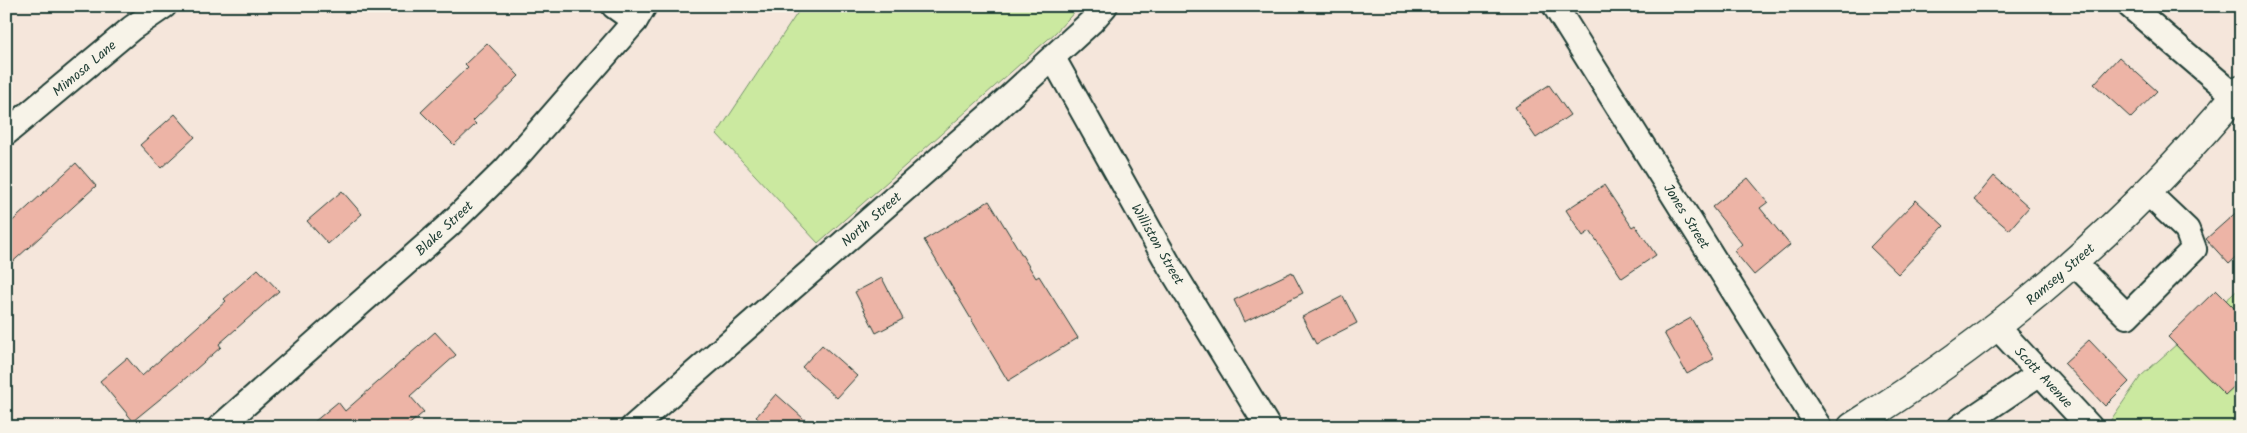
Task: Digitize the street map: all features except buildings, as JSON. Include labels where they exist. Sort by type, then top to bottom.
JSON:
[{"type":"main road","name":"Ramsey Street","points":[[1852,427],[1946,366],[1998,327],[2074,263],[2148,192],[2238,92]]},
{"type":"street","name":"Mimosa Lane","points":[[6,133],[132,28],[164,6]]},
{"type":"street","points":[[614,6],[639,14]]},
{"type":"street","name":"North Street","points":[[633,427],[1053,58],[1105,6]]},
{"type":"street","name":"Jones Street","points":[[1554,6],[1819,427]]},
{"type":"street","points":[[2130,6],[2238,92]]},
{"type":"street","name":"Blake Street","points":[[220,427],[449,225],[506,169],[639,14]]},
{"type":"street","name":"Williston Street","points":[[1053,58],[1169,265],[1268,427]]},
{"type":"street","points":[[2074,263],[2127,316],[2194,249],[2187,230],[2148,192]]},
{"type":"street","name":"Scott Avenue","points":[[1998,327],[2090,427]]},
{"type":"street","points":[[1960,427],[2040,372]]},
{"type":"green space","points":[[802,6],[1080,6],[1055,33],[818,243],[717,134]]},
{"type":"green space","points":[[2241,287],[2241,427],[2106,427],[2141,376]]}]
